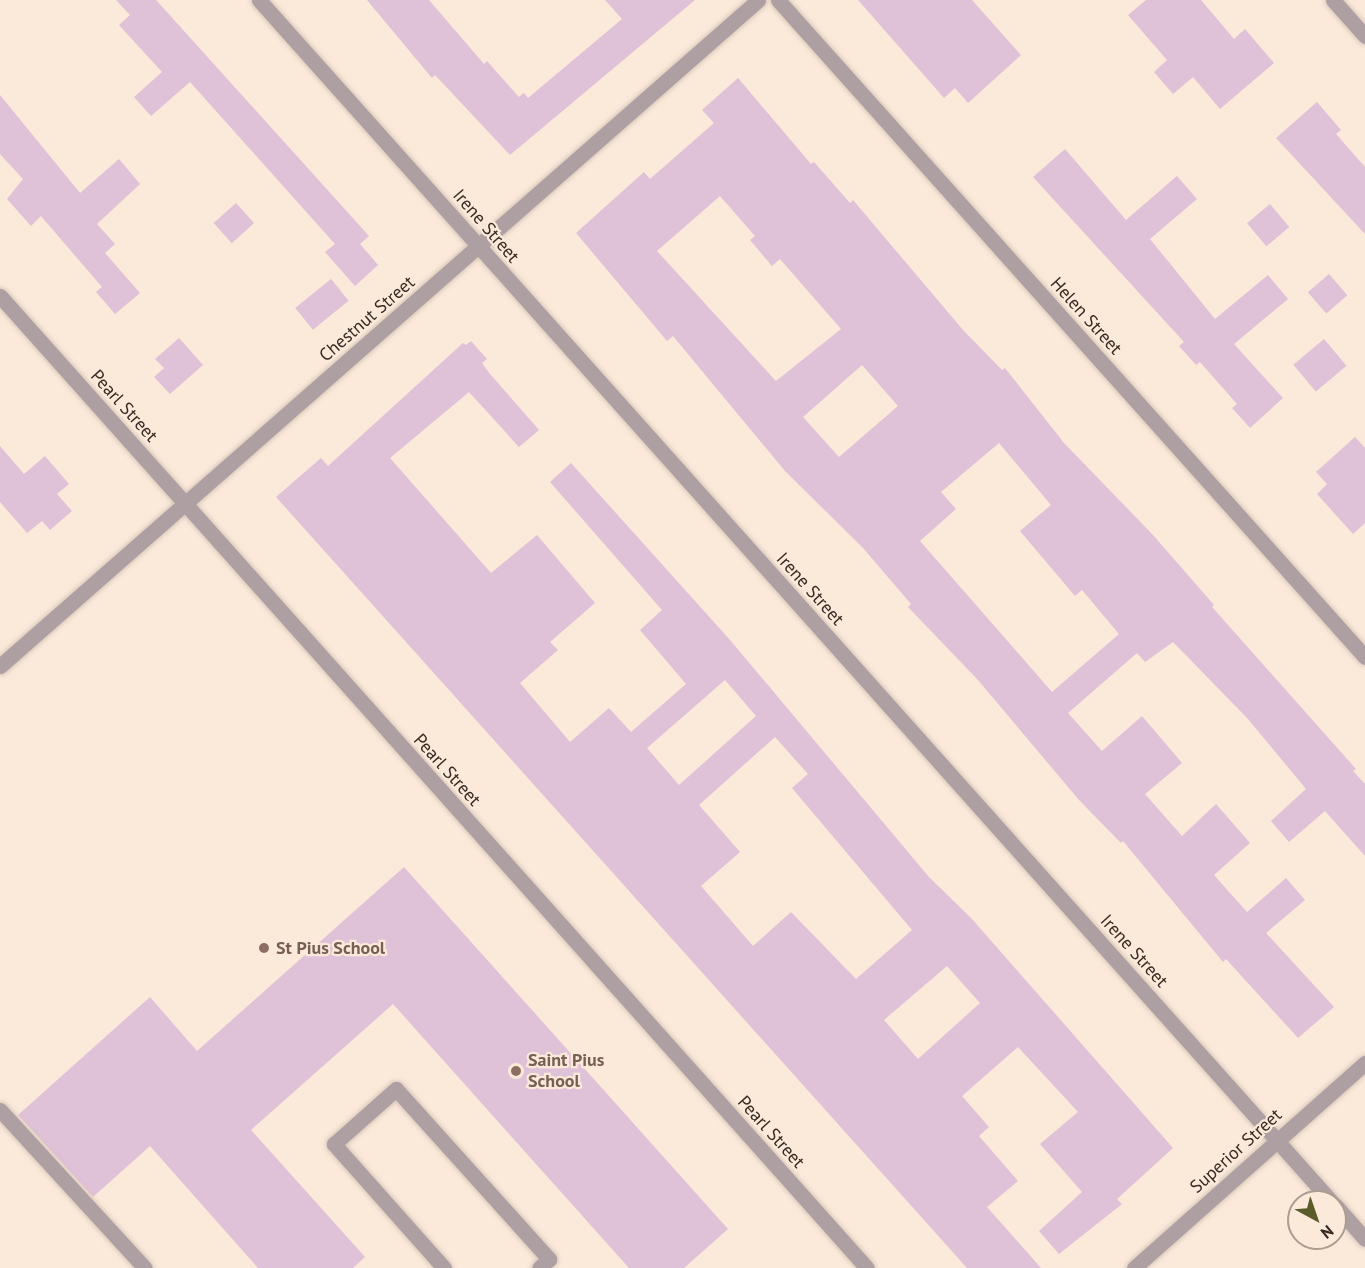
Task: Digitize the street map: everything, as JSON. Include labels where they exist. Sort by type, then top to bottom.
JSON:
[{"type":"street","name":"Irene Street","points":[[259,0],[1321,1190]]},
{"type":"street","name":"Chestnut Street","points":[[0,666],[758,0]]},
{"type":"street","name":"Helen Street","points":[[778,0],[1365,657]]},
{"type":"street","points":[[1332,0],[1365,36]]},
{"type":"street","name":"Pearl Street","points":[[0,296],[867,1268]]},
{"type":"street","name":"Superior Street","points":[[1134,1268],[1365,1063]]},
{"type":"street","points":[[443,1267],[334,1143],[396,1089],[549,1259],[540,1268]]},
{"type":"street","points":[[0,1110],[145,1268]]},
{"type":"street","points":[[1347,1219],[1365,1239]]},
{"type":"building","points":[[116,0],[156,0],[369,236],[360,244],[378,265],[355,286],[325,252],[335,244],[190,82],[151,116],[134,97],[162,72],[119,25],[130,15]]},
{"type":"building","points":[[367,0],[429,0],[484,64],[487,61],[519,97],[524,93],[528,98],[622,19],[605,0],[695,0],[510,155],[435,75],[432,78]]},
{"type":"building","points":[[858,0],[972,0],[1021,55],[968,103],[955,88],[944,98]]},
{"type":"building","points":[[1146,0],[1201,0],[1234,39],[1245,29],[1274,63],[1220,109],[1193,77],[1173,94],[1154,72],[1167,60],[1128,15]]},
{"type":"building","points":[[738,78],[811,164],[814,162],[850,203],[853,200],[963,330],[1002,370],[1005,368],[1064,443],[1153,535],[1214,605],[1212,607],[1356,769],[1353,771],[1365,784],[1365,856],[1325,811],[1289,842],[1271,821],[1306,789],[1248,719],[1173,642],[1145,662],[1137,653],[1068,713],[1102,751],[1142,716],[1182,763],[1145,794],[1182,836],[1216,804],[1250,843],[1214,875],[1247,912],[1286,878],[1305,900],[1266,933],[1334,1007],[1298,1038],[1226,959],[1223,962],[1123,841],[1121,843],[1079,800],[978,680],[908,607],[911,604],[863,548],[785,471],[673,336],[667,341],[576,233],[644,172],[650,179],[714,123],[702,110]],"holes":[[[720,196],[755,236],[750,240],[772,266],[780,259],[841,329],[776,381],[657,251]],[[862,365],[898,406],[839,457],[803,417]],[[999,443],[1051,505],[1020,531],[1075,596],[1082,590],[1119,634],[1052,692],[920,541],[956,509],[941,492]]]},
{"type":"building","points":[[0,95],[80,193],[119,159],[140,184],[97,224],[115,244],[105,253],[140,293],[115,314],[96,292],[102,287],[41,216],[31,226],[7,199],[23,179],[0,154]]},
{"type":"building","points":[[1317,102],[1341,130],[1336,134],[1365,167],[1365,234],[1276,138]]},
{"type":"building","points":[[1065,149],[1126,220],[1177,176],[1197,199],[1150,239],[1215,319],[1268,275],[1288,299],[1234,344],[1283,398],[1250,428],[1232,408],[1237,404],[1200,362],[1196,365],[1179,346],[1184,342],[1033,177]]},
{"type":"building","points":[[236,203],[254,223],[232,243],[214,223]]},
{"type":"building","points":[[1270,204],[1289,227],[1266,246],[1247,223]]},
{"type":"building","points":[[1329,274],[1347,295],[1326,314],[1308,292]]},
{"type":"building","points":[[331,279],[349,301],[313,330],[295,308]]},
{"type":"building","points":[[179,338],[203,365],[170,394],[154,377],[164,368],[155,359]]},
{"type":"building","points":[[1324,339],[1346,366],[1316,392],[1293,365]]},
{"type":"building","points":[[471,341],[487,359],[482,363],[490,374],[539,430],[519,447],[469,392],[390,458],[491,573],[537,535],[595,603],[550,642],[558,650],[520,683],[570,742],[609,708],[631,732],[686,684],[640,630],[662,610],[550,482],[571,463],[730,640],[929,877],[972,919],[1173,1148],[1117,1199],[1122,1204],[1059,1254],[1039,1231],[1082,1192],[1040,1144],[1078,1112],[1018,1047],[962,1096],[989,1127],[979,1136],[1018,1181],[987,1207],[1041,1268],[967,1268],[276,497],[321,458],[328,466],[463,343],[466,345]],"holes":[[[725,680],[756,716],[679,785],[647,748]],[[775,737],[808,774],[792,788],[912,930],[856,979],[791,912],[753,946],[701,886],[740,852],[699,805]],[[947,966],[980,1003],[918,1059],[884,1020]]]},
{"type":"building","points":[[1355,437],[1365,448],[1365,523],[1353,534],[1317,494],[1327,484],[1316,472]]},
{"type":"building","points":[[0,446],[24,474],[45,456],[69,484],[57,494],[72,511],[50,530],[42,521],[27,533],[0,502]]},
{"type":"building","points":[[404,867],[728,1229],[684,1268],[629,1268],[393,1004],[251,1130],[365,1257],[353,1268],[258,1268],[150,1146],[93,1197],[18,1115],[150,997],[197,1051]]},
{"type":"place","name":"St Pius School","points":[[264,948]]},
{"type":"place","name":"Saint Pius School","points":[[516,1071]]}]
